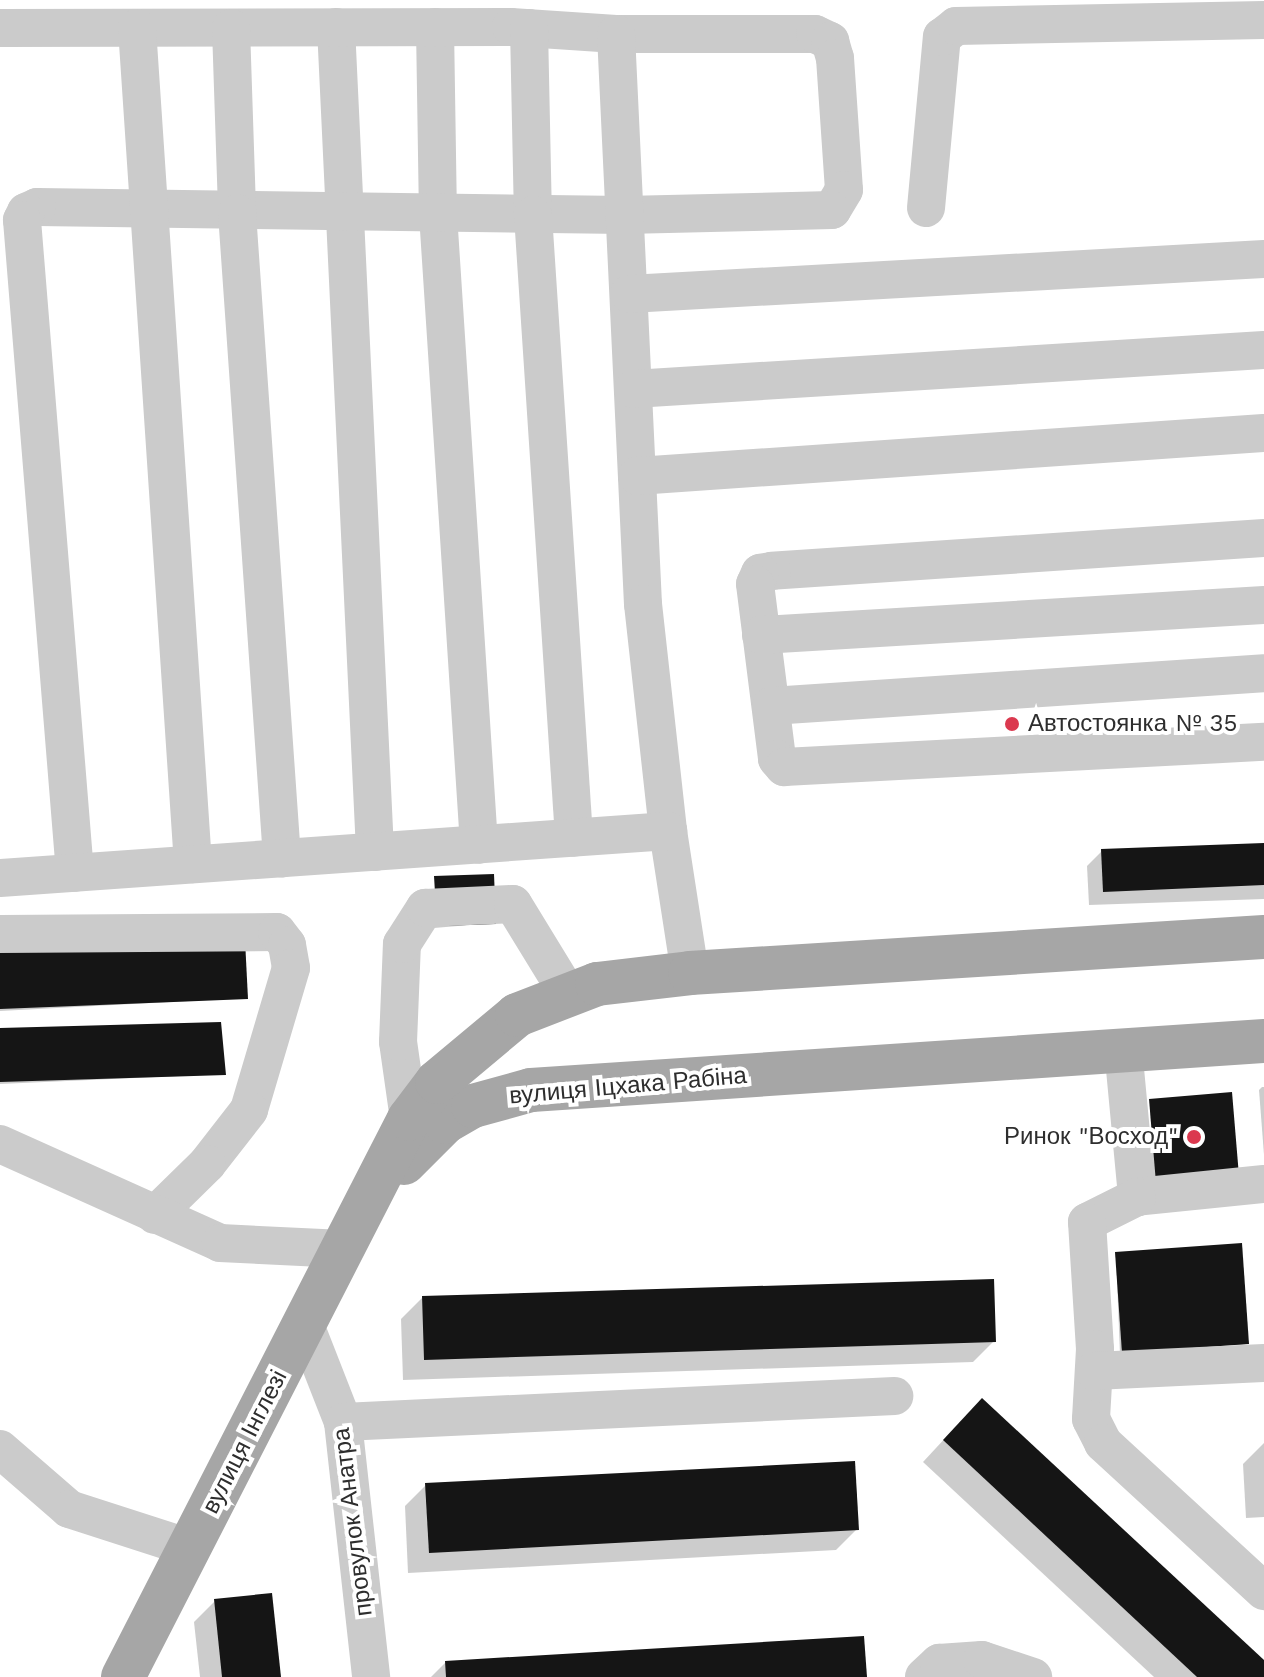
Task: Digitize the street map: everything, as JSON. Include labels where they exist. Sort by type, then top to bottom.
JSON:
[{"type":"main road","points":[[365,1206],[409,1119],[437,1082],[480,1042],[517,1015],[567,992],[597,984],[690,973],[1264,937]]},
{"type":"main road","points":[[558,1088],[526,1073],[515,1053],[516,1042],[532,1020],[567,992]]},
{"type":"main road","name":"вулиця Іцхака Рабіна","points":[[365,1206],[445,1122],[502,1095],[558,1088],[1264,1041]]},
{"type":"main road","name":"вулиця Інглезі","points":[[123,1677],[365,1206]]},
{"type":"street","points":[[926,208],[942,37],[956,26],[1264,20]]},
{"type":"street","points":[[336,27],[341,214],[375,852]]},
{"type":"street","points":[[435,27],[438,214],[479,845]]},
{"type":"street","points":[[0,28],[435,27],[529,28],[616,34],[815,34],[830,41],[843,177],[844,190],[832,210],[533,215],[149,213],[37,207],[22,220],[75,873]]},
{"type":"street","points":[[137,28],[193,864]]},
{"type":"street","points":[[231,28],[237,213],[282,858]]},
{"type":"street","points":[[529,28],[533,215],[574,838]]},
{"type":"street","points":[[616,34],[643,604],[668,831],[690,973]]},
{"type":"street","points":[[629,294],[1264,259]]},
{"type":"street","points":[[633,389],[1264,350]]},
{"type":"street","points":[[637,476],[1264,433]]},
{"type":"street","points":[[1264,538],[760,573],[755,584],[777,759],[796,771],[1264,742]]},
{"type":"street","points":[[761,635],[1264,605]]},
{"type":"street","points":[[771,706],[1264,673]]},
{"type":"street","points":[[0,878],[668,831]]},
{"type":"street","points":[[409,1119],[398,1042],[402,944],[425,908],[513,904],[567,992]]},
{"type":"street","points":[[0,934],[277,932],[287,945],[291,968],[249,1110],[207,1164],[155,1215]]},
{"type":"street","points":[[1123,1048],[1137,1197]]},
{"type":"street","points":[[0,1144],[220,1243],[343,1249]]},
{"type":"street","points":[[1264,1184],[1137,1197],[1087,1222],[1094,1371],[1091,1419],[1103,1443],[1264,1591]]},
{"type":"street","name":"провулок Анатра","points":[[305,1325],[343,1422],[371,1677]]},
{"type":"street","points":[[1094,1371],[1264,1363]]},
{"type":"street","points":[[343,1422],[894,1396]]},
{"type":"street","points":[[0,1449],[69,1509],[190,1548]]},
{"type":"street","points":[[924,1677],[939,1663],[982,1660],[1033,1677]]},
{"type":"building","points":[[1264,843],[1264,885],[1103,892],[1101,849]]},
{"type":"building","points":[[494,874],[496,924],[437,926],[434,876]]},
{"type":"building","points":[[245,940],[248,999],[0,1009],[0,951]]},
{"type":"building","points":[[221,1022],[226,1075],[0,1082],[0,1028]]},
{"type":"building","points":[[1232,1092],[1239,1176],[1156,1183],[1149,1099]]},
{"type":"building","points":[[1242,1243],[1249,1344],[1122,1353],[1115,1252]]},
{"type":"building","points":[[994,1279],[996,1342],[424,1360],[422,1296]]},
{"type":"building","points":[[982,1398],[1264,1660],[1264,1677],[1197,1677],[943,1440]]},
{"type":"building","points":[[855,1461],[859,1530],[429,1553],[425,1483]]},
{"type":"building","points":[[272,1593],[281,1677],[222,1677],[214,1599]]},
{"type":"building","points":[[864,1636],[867,1677],[446,1677],[445,1661]]},
{"type":"place","name":"Автостоянка № 35","points":[[1012,724]]},
{"type":"place","name":"Ринок \"Восход\"","points":[[1194,1137]]}]
